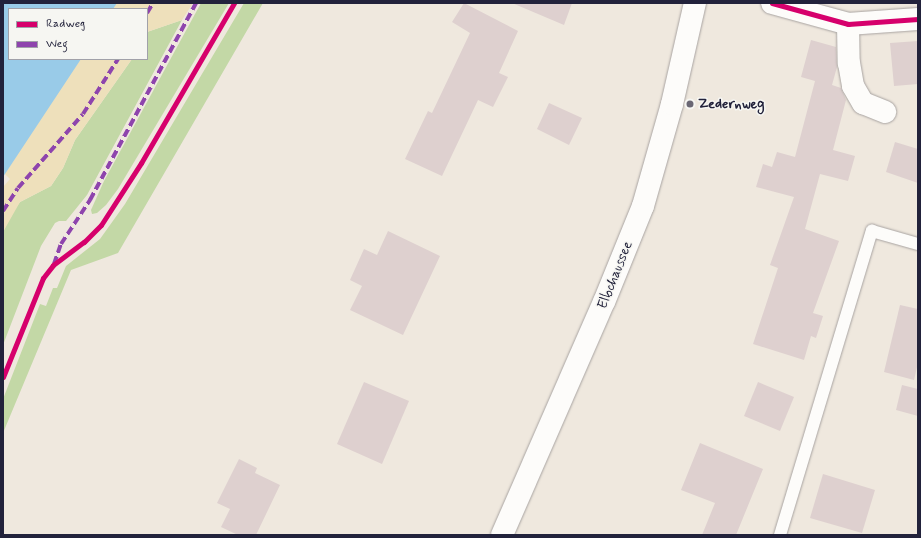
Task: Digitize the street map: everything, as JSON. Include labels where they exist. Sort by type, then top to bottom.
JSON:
[{"type":"main road","name":"Elbchaussee","points":[[502,535],[604,302],[643,206],[672,104],[695,3]]},
{"type":"main road","points":[[772,3],[848,24],[918,18]]},
{"type":"main road","points":[[848,24],[849,63],[853,86],[863,103],[885,112]]},
{"type":"lane","points":[[780,535],[872,231],[918,244]]},
{"type":"green space","points":[[201,3],[229,3],[118,189],[106,205],[97,213],[92,214],[91,210],[104,181]]},
{"type":"green space","points":[[244,3],[263,3],[118,253],[71,270],[3,433],[3,399],[40,304],[46,306],[53,288],[57,288],[66,266],[100,239],[125,204]]},
{"type":"green space","points":[[182,20],[87,195],[66,221],[59,221],[55,223],[41,246],[3,345],[3,232],[12,213],[20,202],[51,186],[63,168],[75,140],[131,60],[148,60],[148,32]]},
{"type":"sand","points":[[49,3],[193,3],[182,20],[148,32],[148,8],[46,8]]},
{"type":"sand","points":[[14,60],[131,60],[75,140],[63,168],[51,186],[20,202],[3,232],[3,187],[10,179],[4,173]]},
{"type":"water","points":[[3,3],[117,3],[114,8],[8,8],[8,60],[80,60],[3,177]]},
{"type":"building","points":[[464,3],[518,31],[499,73],[508,77],[493,107],[478,100],[442,176],[405,159],[428,111],[432,113],[470,33],[452,22]]},
{"type":"building","points":[[512,3],[572,3],[564,25]]},
{"type":"building","points":[[811,40],[836,47],[837,67],[832,85],[841,88],[846,100],[833,150],[855,156],[848,181],[820,174],[805,229],[839,241],[813,313],[823,316],[816,338],[811,336],[804,360],[753,344],[778,268],[770,265],[794,197],[756,187],[763,164],[772,167],[777,152],[795,157],[815,81],[801,77]]},
{"type":"building","points":[[918,41],[918,84],[894,86],[890,43]]},
{"type":"building","points":[[549,103],[582,118],[569,145],[537,129]]},
{"type":"building","points":[[895,142],[918,149],[918,183],[886,172]]},
{"type":"building","points":[[388,231],[440,256],[403,335],[350,310],[362,286],[350,280],[364,249],[377,255]]},
{"type":"building","points":[[900,305],[918,309],[918,363],[914,380],[884,372]]},
{"type":"building","points":[[364,382],[409,401],[382,464],[337,444]]},
{"type":"building","points":[[758,382],[794,397],[780,431],[744,416]]},
{"type":"building","points":[[902,385],[918,389],[918,416],[896,410]]},
{"type":"building","points":[[700,443],[763,469],[736,535],[702,535],[715,503],[681,490]]},
{"type":"building","points":[[239,459],[257,468],[255,473],[280,485],[256,535],[238,535],[221,527],[230,509],[217,503]]},
{"type":"building","points":[[823,474],[875,490],[862,533],[810,518]]},
{"type":"marked path","points":[[148,11],[153,3]]},
{"type":"marked path","points":[[54,264],[61,244],[90,200],[196,3]]},
{"type":"marked path","points":[[3,211],[18,188],[83,114],[117,60]]},
{"type":"cycle path","points":[[3,377],[43,278],[53,265],[84,242],[101,225],[141,163],[234,3]]},
{"type":"cycle path","points":[[772,3],[848,24],[918,19]]},
{"type":"place","name":"Zedernweg","points":[[690,104]]}]
